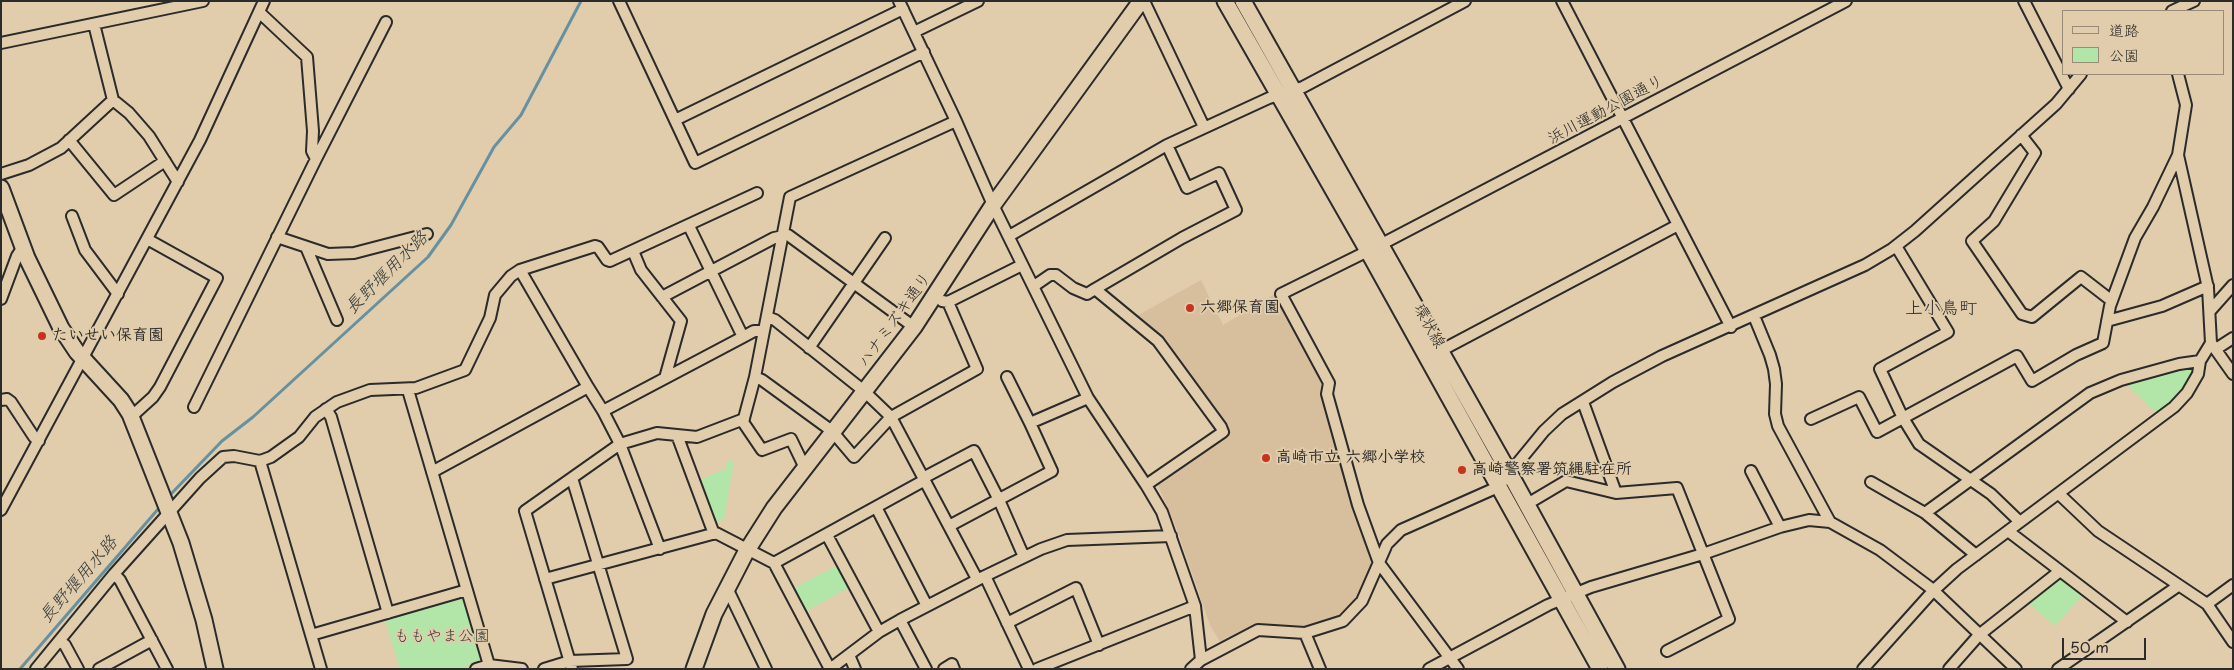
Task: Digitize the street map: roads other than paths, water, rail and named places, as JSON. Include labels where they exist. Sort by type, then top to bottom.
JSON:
[{"type":"street","points":[[1,43],[203,1]]},
{"type":"street","points":[[1,510],[84,359],[200,140],[264,1]]},
{"type":"street","points":[[619,1],[695,164],[924,52]]},
{"type":"street","points":[[914,32],[978,1]]},
{"type":"street","points":[[1142,1],[1204,127]]},
{"type":"street","name":"ハナミズキ通り","points":[[694,669],[714,614],[748,549],[804,466],[914,327],[941,301],[993,206],[1142,1]]},
{"type":"street","name":"環状線","points":[[1225,1],[1279,94],[1440,351],[1577,593],[1617,669]]},
{"type":"street","name":"環状線","points":[[1243,1],[1293,90],[1498,488],[1600,669]]},
{"type":"street","points":[[1009,236],[1167,144],[1279,94],[1303,86],[1465,1]]},
{"type":"street","points":[[1562,1],[1731,326]]},
{"type":"street","name":"浜川運動公園通り","points":[[1379,563],[1358,505],[1327,394],[1329,384],[1281,294],[1374,248],[1846,1]]},
{"type":"street","points":[[2024,1],[2069,89]]},
{"type":"street","points":[[2178,8],[2194,1]]},
{"type":"street","points":[[674,120],[901,5],[956,121],[993,206],[1088,398],[1162,512],[1195,606],[1197,666],[1258,630],[1305,633],[1343,621],[1362,601],[1387,544],[1401,530],[1498,488],[1544,431],[1562,414],[1662,356],[1865,265],[1896,246],[2056,104],[2080,75]]},
{"type":"street","points":[[259,12],[307,57],[314,130],[312,151],[316,159]]},
{"type":"street","points":[[194,407],[316,159],[386,22]]},
{"type":"street","points":[[94,24],[113,100],[129,113],[149,136],[178,182]]},
{"type":"street","points":[[1811,419],[1859,397],[1877,432],[2017,356],[2032,381],[2076,355],[2103,343],[2112,300],[2135,238],[2153,207],[2178,155],[2186,105],[2178,75]]},
{"type":"street","points":[[1,174],[42,159],[61,148],[113,100]]},
{"type":"street","points":[[804,466],[791,439],[762,450],[743,422],[755,377],[790,197],[956,121]]},
{"type":"street","points":[[2021,135],[2035,153],[1994,220],[1972,241],[2022,314],[2032,317],[2082,277],[2112,300]]},
{"type":"street","points":[[69,140],[114,195],[165,161]]},
{"type":"street","points":[[1034,286],[1050,275],[1056,275],[1073,288],[1087,294],[1182,238],[1236,210],[1219,173],[1188,188],[1167,144]]},
{"type":"street","points":[[2178,155],[2208,286],[2214,346],[2233,374]]},
{"type":"street","points":[[1,188],[23,247],[60,328],[84,359],[121,400],[131,417],[170,512],[198,594],[214,669]]},
{"type":"street","points":[[36,669],[114,574],[200,478],[222,457],[234,456],[260,461],[271,457],[299,436],[315,417],[326,409],[361,392],[382,389],[408,390],[465,370],[490,318],[495,295],[511,276],[520,270],[595,246],[610,261],[757,193]]},
{"type":"street","points":[[72,216],[85,250],[118,294]]},
{"type":"street","points":[[1440,351],[1678,225]]},
{"type":"street","points":[[688,226],[743,337]]},
{"type":"street","points":[[278,236],[328,254],[354,253],[427,234]]},
{"type":"street","points":[[662,297],[782,236],[792,236],[914,327]]},
{"type":"street","points":[[809,348],[885,238]]},
{"type":"street","points":[[131,417],[153,397],[160,387],[217,278],[147,239]]},
{"type":"street","points":[[1896,246],[1948,332],[1880,369],[1903,418],[1919,444],[1991,494],[2020,522]]},
{"type":"street","points":[[1,299],[17,256],[23,247]]},
{"type":"street","points":[[306,247],[337,320]]},
{"type":"street","points":[[633,251],[641,270],[681,321],[664,378]]},
{"type":"street","points":[[755,377],[762,380],[832,431],[854,457],[891,417],[977,369],[941,301],[1022,265]]},
{"type":"street","points":[[520,270],[604,411],[620,444],[660,549]]},
{"type":"street","points":[[2210,311],[2233,285]]},
{"type":"street","points":[[2108,321],[2162,306],[2208,286]]},
{"type":"street","points":[[1095,289],[1158,341],[1223,432],[1146,485]]},
{"type":"street","points":[[1754,316],[1774,369],[1778,426],[1830,522]]},
{"type":"street","points":[[767,317],[775,320],[864,391],[891,417],[949,526],[1007,623],[1029,669]]},
{"type":"street","points":[[604,411],[754,331],[763,331]]},
{"type":"street","points":[[1863,669],[1934,591],[1958,568],[2174,407],[2187,393],[2198,374],[2200,361],[2214,346],[2233,338]]},
{"type":"street","points":[[1925,513],[2090,393],[2121,380],[2179,364],[2200,361]]},
{"type":"street","points":[[949,526],[1052,471],[1007,378]]},
{"type":"street","points":[[432,472],[588,387]]},
{"type":"street","points":[[408,390],[489,665]]},
{"type":"street","points":[[1030,424],[1088,398]]},
{"type":"street","points":[[1,400],[7,399],[10,402],[39,442]]},
{"type":"street","points":[[1583,402],[1616,493]]},
{"type":"street","points":[[326,409],[388,613]]},
{"type":"street","points":[[571,665],[525,512],[620,444],[657,433],[698,437],[744,419]]},
{"type":"street","points":[[676,435],[714,534]]},
{"type":"street","points":[[774,563],[974,451],[1000,500],[1024,557]]},
{"type":"street","points":[[260,461],[320,669]]},
{"type":"street","points":[[1751,471],[1780,527]]},
{"type":"street","points":[[544,669],[627,659],[572,478]]},
{"type":"street","points":[[1534,500],[1566,481],[1616,493],[1677,488],[1729,619],[1667,650]]},
{"type":"street","points":[[1871,482],[1925,513],[1976,555]]},
{"type":"street","points":[[2059,494],[2098,531],[2207,604],[2233,642]]},
{"type":"street","points":[[876,507],[927,606]]},
{"type":"street","points":[[1429,669],[1577,593],[1704,554],[1780,527],[1810,520],[1830,522],[1880,550],[1934,591],[2016,669]]},
{"type":"street","points":[[2008,531],[2127,622]]},
{"type":"street","points":[[545,579],[714,534],[774,563],[830,669],[879,632],[900,620],[981,577],[1067,540],[1171,536]]},
{"type":"street","points":[[827,535],[879,632]]},
{"type":"street","points":[[1379,563],[1458,669]]},
{"type":"street","points":[[1949,669],[1979,635],[2060,571]]},
{"type":"street","points":[[114,574],[120,580],[167,669]]},
{"type":"street","points":[[2207,604],[2233,585]]},
{"type":"street","points":[[2058,669],[2178,586]]},
{"type":"street","points":[[727,588],[766,669]]},
{"type":"street","points":[[1007,623],[1076,588],[1099,645]]},
{"type":"street","points":[[311,636],[467,590]]},
{"type":"street","points":[[1037,669],[1195,606]]},
{"type":"street","points":[[900,620],[926,669]]},
{"type":"street","points":[[1305,633],[1320,669]]},
{"type":"street","points":[[98,669],[152,640]]},
{"type":"street","points":[[59,641],[65,645],[78,669]]},
{"type":"street","points":[[849,655],[855,669]]},
{"type":"street","points":[[944,669],[952,664],[954,669]]},
{"type":"street","points":[[476,669],[489,665],[522,669]]},
{"type":"waterway","name":"長野堰用水路","points":[[171,494],[222,441],[253,417],[428,257],[451,225],[494,147],[521,115],[581,1]]},
{"type":"waterway","name":"長野堰用水路","points":[[20,669],[159,508]]},
{"type":"place","name":"六郷保育園","points":[[1190,308]]},
{"type":"place","name":"たいせい保育園","points":[[42,336]]},
{"type":"place","name":"高崎市立 六郷小学校","points":[[1266,458]]},
{"type":"place","name":"高崎警察署筑縄駐在所","points":[[1462,470]]},
{"type":"district","name":"上小鳥町","points":[[1941,309]]},
{"type":"park label","name":"ももやま公園","points":[[442,637]]}]
